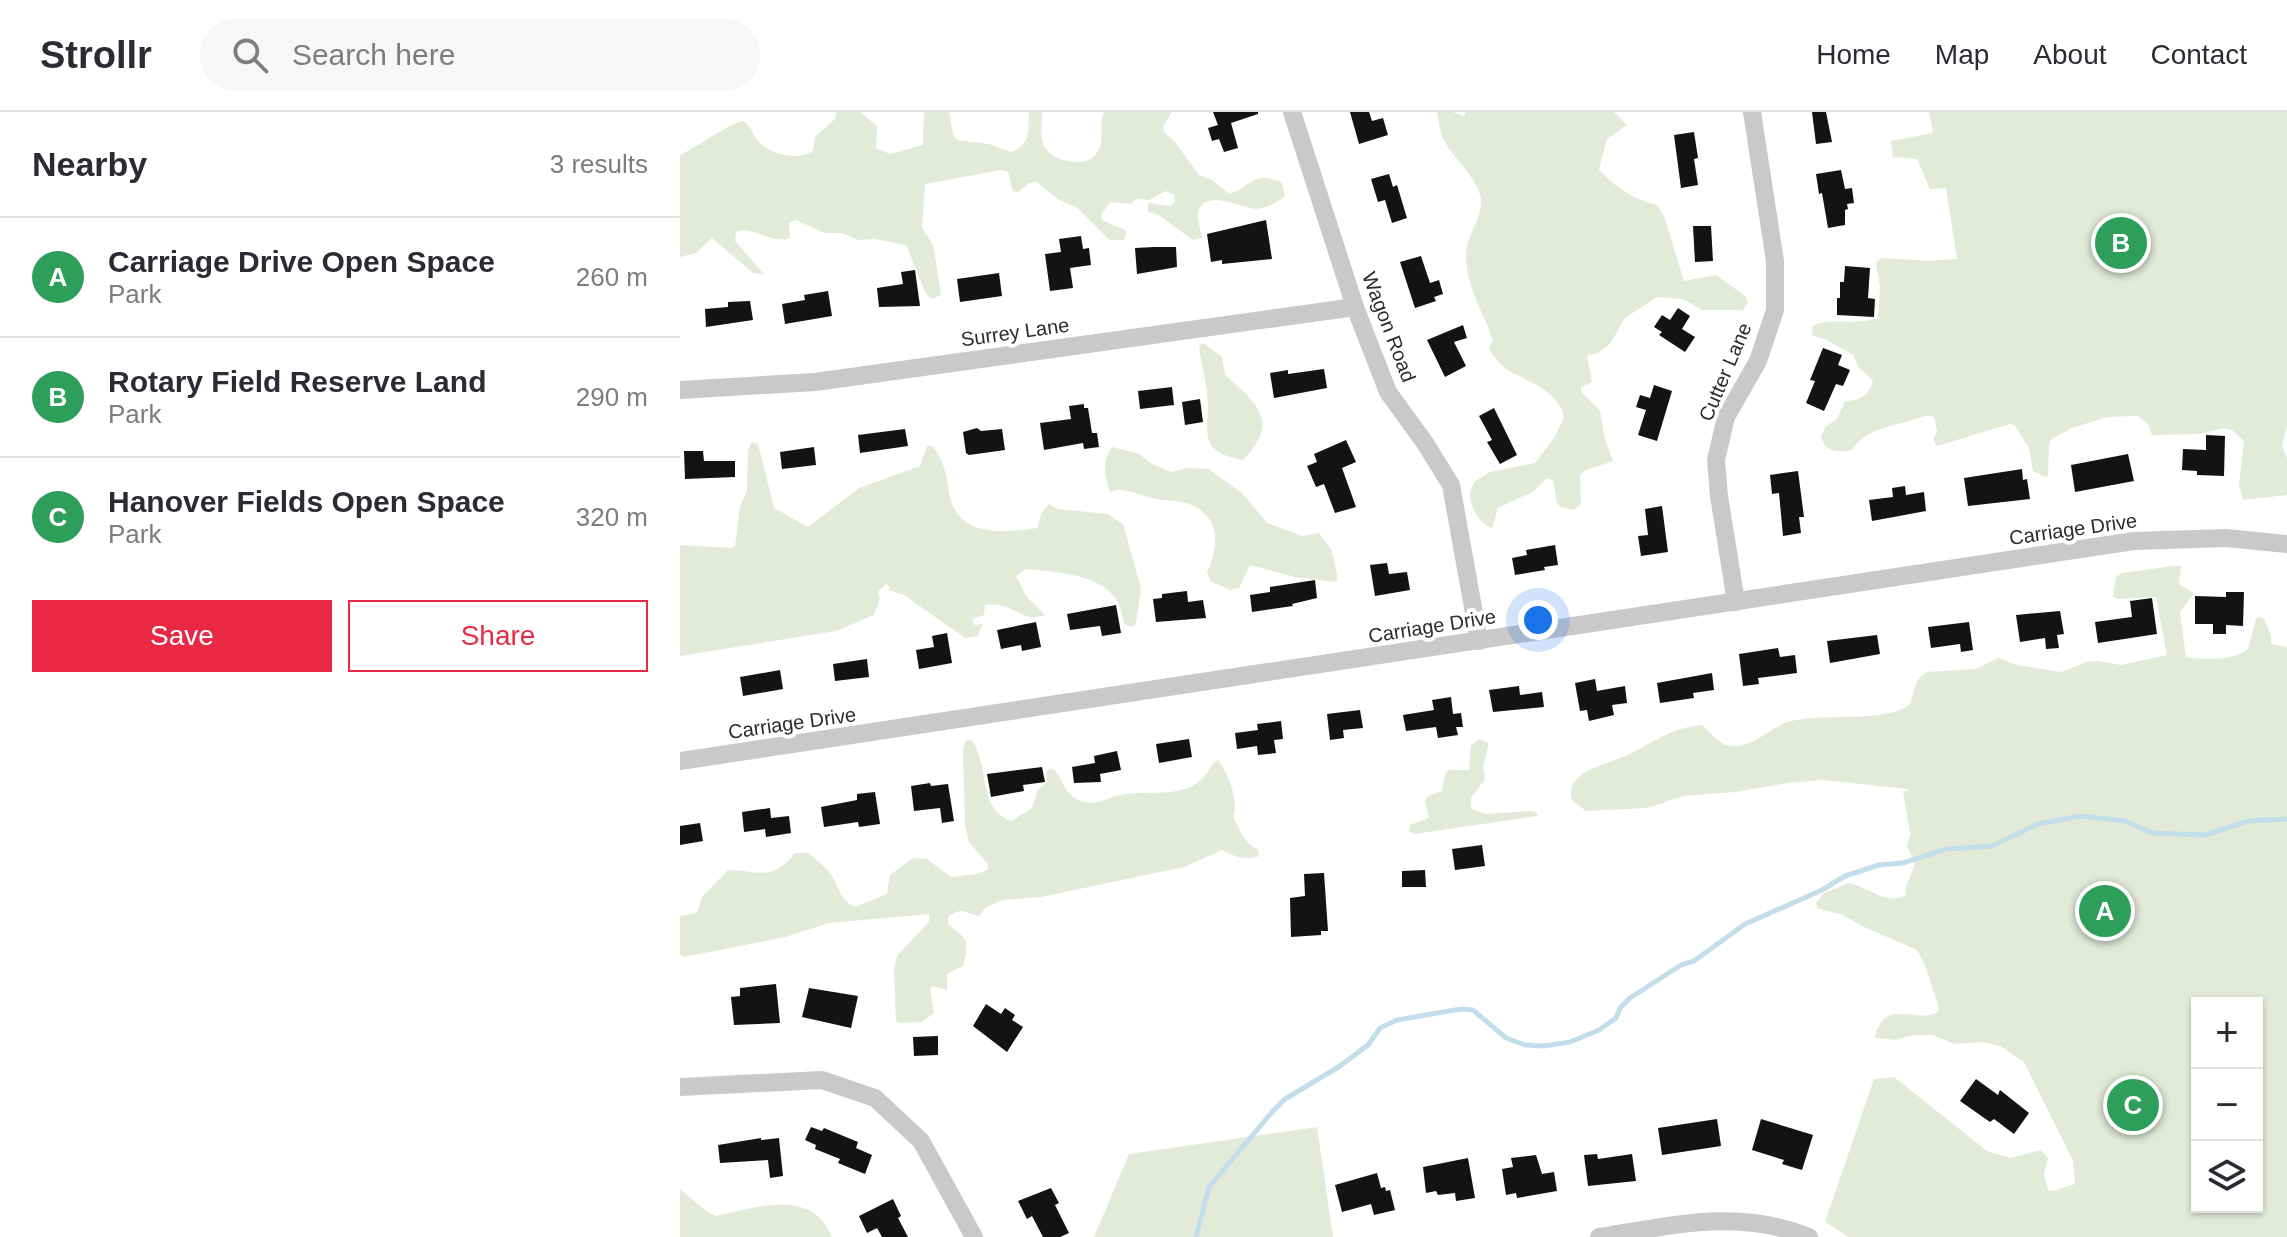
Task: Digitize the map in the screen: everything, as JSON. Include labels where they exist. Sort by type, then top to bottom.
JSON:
[{"type":"street","name":"Wagon Road","points":[[1292,112],[1355,307],[1388,392],[1451,485],[1479,641]]},
{"type":"street","name":"Cutter Lane","points":[[1736,602],[1716,460],[1726,417],[1758,361],[1775,310],[1775,261],[1752,112]]},
{"type":"street","name":"Surrey Lane","points":[[680,390],[815,382],[1355,307]]},
{"type":"street","name":"Carriage Drive","points":[[680,761],[2134,541],[2226,538],[2287,544]]},
{"type":"street","points":[[680,1087],[822,1080],[875,1098],[921,1141],[974,1237]]},
{"type":"street","points":[[1599,1237],[1708,1220],[1781,1226],[1809,1237]]},
{"type":"green space","points":[[836,112],[860,112],[877,126],[876,148],[890,154],[923,145],[924,112],[949,112],[957,140],[989,144],[1011,152],[1025,141],[1029,112],[1042,112],[1042,136],[1046,149],[1063,160],[1078,162],[1091,158],[1099,149],[1104,112],[1172,112],[1163,126],[1164,132],[1199,175],[1212,180],[1230,194],[1259,178],[1273,179],[1282,183],[1285,196],[1272,205],[1256,209],[1224,201],[1207,201],[1198,213],[1202,238],[1193,240],[1157,214],[1148,212],[1148,203],[1170,206],[1175,202],[1174,195],[1166,191],[1149,200],[1136,199],[1131,204],[1110,202],[1101,215],[1102,220],[1127,231],[1124,240],[1109,240],[1077,208],[1058,199],[1037,182],[1029,183],[1018,192],[1013,191],[1008,172],[1001,170],[925,184],[922,227],[933,245],[941,295],[932,299],[926,294],[906,245],[875,239],[858,240],[842,233],[824,233],[796,220],[789,223],[790,238],[776,239],[749,231],[736,232],[735,241],[764,274],[753,273],[712,238],[696,253],[680,257],[680,155],[744,121],[759,142],[771,150],[800,156],[813,151],[815,137],[835,119]]},
{"type":"green space","points":[[1437,112],[1464,116],[1466,112],[1614,112],[1627,125],[1607,139],[1599,170],[1625,192],[1657,205],[1664,216],[1684,281],[1716,275],[1745,296],[1748,302],[1743,310],[1702,310],[1683,299],[1657,297],[1625,318],[1610,344],[1598,353],[1587,355],[1592,382],[1581,387],[1581,392],[1600,411],[1605,440],[1613,461],[1580,475],[1581,504],[1574,510],[1557,503],[1553,480],[1547,478],[1534,491],[1498,508],[1492,528],[1476,515],[1472,504],[1470,492],[1475,481],[1490,472],[1535,463],[1554,438],[1564,418],[1556,400],[1506,369],[1489,349],[1493,340],[1471,287],[1466,264],[1467,246],[1480,212],[1481,199],[1479,190],[1442,136]]},
{"type":"green space","points":[[1929,112],[2287,112],[2287,427],[2282,446],[2287,458],[2287,495],[2243,500],[2239,486],[2244,441],[2232,430],[2224,428],[2199,434],[2152,435],[2148,424],[2138,416],[2107,417],[2072,428],[2052,439],[2046,477],[2033,471],[2029,448],[2015,426],[2010,424],[1937,446],[1933,439],[1937,431],[1935,419],[1924,416],[1875,431],[1852,450],[1837,451],[1826,446],[1821,437],[1825,427],[1837,419],[1845,401],[1855,400],[1867,393],[1873,380],[1859,368],[1853,355],[1812,335],[1813,326],[1878,318],[1880,287],[1876,262],[1882,258],[1957,259],[1946,188],[1930,189],[1917,159],[1893,157],[1891,141],[1933,133]]},
{"type":"green space","points":[[1200,344],[1205,344],[1222,357],[1225,374],[1260,412],[1261,433],[1243,460],[1217,451],[1208,436],[1207,393]]},
{"type":"green space","points":[[752,442],[758,444],[774,508],[808,527],[859,488],[920,466],[927,446],[932,446],[942,462],[954,508],[971,525],[996,531],[1037,528],[1041,514],[1049,504],[1058,509],[1108,514],[1123,524],[1141,588],[1136,624],[1131,627],[1124,624],[1116,599],[1098,584],[1075,575],[1026,569],[1016,576],[1026,596],[1045,615],[1030,617],[1003,606],[985,605],[984,615],[972,619],[974,625],[983,624],[978,636],[965,638],[904,595],[888,590],[890,587],[886,584],[878,592],[880,598],[874,615],[836,631],[680,656],[680,545],[735,546],[740,506],[747,491],[748,450]]},
{"type":"green space","points":[[1112,447],[1139,454],[1171,472],[1188,468],[1208,469],[1241,492],[1267,523],[1302,536],[1319,533],[1332,551],[1338,580],[1295,577],[1250,565],[1239,588],[1231,590],[1211,582],[1207,572],[1215,542],[1212,524],[1207,516],[1185,503],[1125,490],[1110,492],[1105,469]]},
{"type":"green space","points":[[2181,566],[2179,584],[2194,593],[2180,612],[2186,657],[2218,659],[2242,653],[2248,649],[2256,618],[2260,617],[2271,635],[2271,644],[2287,647],[2287,1237],[1849,1237],[1825,1222],[1874,1079],[1894,1077],[1987,1151],[2010,1158],[2041,1150],[2048,1158],[2044,1175],[2048,1190],[2075,1184],[2073,1161],[2024,1062],[2000,1046],[1983,1042],[1955,1044],[1932,1035],[1913,1035],[1896,1040],[1875,1038],[1885,1018],[1901,1014],[1936,1013],[1939,1008],[1925,965],[1917,950],[1843,915],[1817,908],[1816,903],[1824,893],[1849,883],[1884,897],[1906,895],[1915,864],[1907,846],[1910,834],[1903,791],[1908,789],[1823,780],[1683,796],[1647,808],[1586,811],[1572,800],[1574,782],[1588,770],[1690,727],[1702,725],[1724,744],[1739,746],[1788,722],[1801,719],[1870,716],[1899,710],[1910,704],[1917,682],[1927,672],[1976,669],[1998,658],[2016,665],[2062,672],[2086,662],[2121,665],[2167,655],[2156,597],[2117,599],[2113,596],[2116,577],[2122,573]]},
{"type":"green space","points":[[1480,739],[1489,743],[1483,767],[1485,779],[1471,798],[1471,809],[1486,814],[1530,811],[1538,816],[1414,834],[1409,831],[1410,825],[1429,818],[1425,801],[1428,796],[1442,791],[1445,773],[1449,770],[1469,770],[1471,745]]},
{"type":"green space","points":[[971,740],[977,749],[993,807],[1011,821],[1032,808],[1038,790],[1047,782],[1046,772],[1051,768],[1072,796],[1091,803],[1126,794],[1187,788],[1197,783],[1218,760],[1232,788],[1235,803],[1233,817],[1246,840],[1258,850],[1259,856],[1240,857],[1222,850],[1184,867],[1041,897],[1002,900],[985,908],[979,916],[957,912],[948,917],[948,924],[966,941],[963,966],[947,974],[947,990],[933,986],[930,989],[934,1013],[922,1022],[896,1021],[894,969],[897,956],[929,922],[929,914],[829,923],[785,937],[684,957],[680,954],[680,916],[697,913],[702,897],[728,870],[764,873],[779,868],[795,853],[808,853],[830,873],[844,898],[855,907],[887,894],[890,875],[913,858],[927,859],[951,877],[987,870],[988,864],[969,842],[965,824],[963,751],[965,741]]},
{"type":"green space","points":[[1317,1127],[1333,1237],[1094,1237],[1129,1154]]},
{"type":"green space","points":[[680,1189],[716,1216],[765,1206],[797,1206],[823,1221],[832,1237],[680,1237]]},
{"type":"building","points":[[1213,112],[1258,114],[1231,123],[1238,148],[1224,152],[1219,139],[1212,141],[1208,128],[1218,125]]},
{"type":"building","points":[[1350,112],[1369,112],[1372,121],[1383,118],[1388,135],[1359,144]]},
{"type":"building","points":[[1812,112],[1826,112],[1832,142],[1816,144]]},
{"type":"building","points":[[1694,132],[1698,185],[1681,188],[1674,135]]},
{"type":"building","points":[[1841,170],[1845,189],[1852,188],[1854,203],[1847,204],[1845,225],[1828,228],[1816,174]]},
{"type":"building","points":[[1389,174],[1393,187],[1397,185],[1407,218],[1392,223],[1385,200],[1378,202],[1371,179]]},
{"type":"building","points":[[1266,220],[1272,259],[1222,264],[1222,260],[1211,262],[1207,234]]},
{"type":"building","points":[[1693,226],[1711,226],[1713,261],[1695,262]]},
{"type":"building","points":[[1081,236],[1083,249],[1089,248],[1091,265],[1070,268],[1073,288],[1050,291],[1045,254],[1061,252],[1059,239]]},
{"type":"building","points":[[1176,247],[1177,267],[1137,274],[1135,248]]},
{"type":"building","points":[[1421,256],[1430,283],[1439,280],[1443,294],[1434,297],[1436,301],[1415,308],[1400,262]]},
{"type":"building","points":[[1845,266],[1870,268],[1868,298],[1875,299],[1874,317],[1837,315],[1837,298],[1840,298],[1840,282],[1844,282]]},
{"type":"building","points":[[915,270],[920,306],[879,307],[877,288],[903,284],[901,272]]},
{"type":"building","points":[[999,273],[1002,296],[960,302],[957,279]]},
{"type":"building","points":[[828,291],[832,316],[785,324],[782,304],[805,300],[804,295]]},
{"type":"building","points":[[750,301],[753,320],[706,327],[705,309],[728,307],[728,302]]},
{"type":"building","points":[[1678,308],[1690,316],[1682,329],[1695,337],[1685,352],[1659,335],[1662,332],[1654,327],[1662,315],[1670,320]]},
{"type":"building","points":[[1463,325],[1467,338],[1454,342],[1466,366],[1445,377],[1427,340]]},
{"type":"building","points":[[1823,348],[1842,355],[1838,365],[1850,370],[1843,386],[1836,384],[1824,411],[1806,403],[1815,381],[1810,380]]},
{"type":"building","points":[[1324,369],[1327,388],[1274,398],[1270,373]]},
{"type":"building","points":[[1654,385],[1672,391],[1657,441],[1638,435],[1646,410],[1636,407],[1640,395],[1650,398]]},
{"type":"building","points":[[1172,387],[1174,405],[1140,409],[1138,391]]},
{"type":"building","points":[[1200,399],[1203,422],[1185,425],[1182,402]]},
{"type":"building","points":[[1084,404],[1084,408],[1088,408],[1092,433],[1097,433],[1099,447],[1084,449],[1083,443],[1044,450],[1040,423],[1071,419],[1069,406]]},
{"type":"building","points":[[1494,408],[1517,455],[1500,464],[1487,442],[1492,440],[1479,416]]},
{"type":"building","points":[[977,428],[981,431],[1002,429],[1005,450],[966,453],[963,432]]},
{"type":"building","points":[[905,429],[908,446],[860,453],[858,435]]},
{"type":"building","points":[[2206,435],[2225,436],[2224,476],[2197,475],[2197,471],[2182,470],[2183,449],[2206,450]]},
{"type":"building","points":[[1346,440],[1356,462],[1342,468],[1356,507],[1335,513],[1324,484],[1316,487],[1307,466],[1317,462],[1314,454]]},
{"type":"building","points":[[814,447],[816,465],[782,469],[780,452]]},
{"type":"building","points":[[684,451],[703,451],[704,461],[735,461],[735,477],[685,479]]},
{"type":"building","points":[[2128,454],[2134,481],[2075,492],[2071,465]]},
{"type":"building","points":[[2022,469],[2030,499],[1968,506],[1964,478]]},
{"type":"building","points":[[1798,471],[1804,517],[1799,517],[1801,533],[1783,536],[1779,493],[1772,494],[1770,475]]},
{"type":"building","points":[[1905,486],[1906,495],[1924,492],[1926,511],[1872,521],[1869,500],[1893,497],[1892,488]]},
{"type":"building","points":[[1662,506],[1668,552],[1641,556],[1638,536],[1648,535],[1645,509]]},
{"type":"building","points":[[1555,545],[1558,565],[1515,575],[1512,558],[1527,555],[1526,550]]},
{"type":"building","points":[[1387,563],[1389,574],[1407,572],[1410,590],[1375,596],[1370,565]]},
{"type":"building","points":[[1315,580],[1317,598],[1293,606],[1252,612],[1250,595],[1270,592],[1270,587]]},
{"type":"building","points":[[1187,591],[1188,602],[1203,600],[1206,618],[1156,622],[1153,599],[1162,598],[1162,594]]},
{"type":"building","points":[[2226,592],[2244,592],[2243,626],[2226,625],[2226,634],[2213,634],[2213,624],[2195,624],[2195,596],[2226,597]]},
{"type":"building","points":[[2152,598],[2157,634],[2098,643],[2095,622],[2132,617],[2130,601]]},
{"type":"building","points":[[1116,605],[1121,633],[1102,636],[1100,626],[1070,630],[1067,614]]},
{"type":"building","points":[[2060,611],[2064,634],[2057,635],[2059,648],[2046,649],[2045,638],[2020,642],[2016,615]]},
{"type":"building","points":[[1036,622],[1041,647],[1022,651],[1021,645],[1001,649],[997,630]]},
{"type":"building","points":[[1969,622],[1973,650],[1961,652],[1960,644],[1931,648],[1928,627]]},
{"type":"building","points":[[947,633],[952,663],[919,669],[916,650],[934,647],[932,636]]},
{"type":"building","points":[[1877,635],[1880,654],[1830,663],[1827,641]]},
{"type":"building","points":[[1778,648],[1780,657],[1795,655],[1797,673],[1758,678],[1759,684],[1743,686],[1739,654]]},
{"type":"building","points":[[867,659],[869,677],[835,681],[833,664]]},
{"type":"building","points":[[780,670],[783,689],[743,696],[740,677]]},
{"type":"building","points":[[1712,673],[1714,690],[1693,693],[1694,698],[1660,703],[1657,683]]},
{"type":"building","points":[[1595,679],[1597,691],[1625,686],[1627,703],[1612,705],[1614,715],[1589,721],[1587,710],[1580,711],[1575,683]]},
{"type":"building","points":[[1519,686],[1520,695],[1542,692],[1544,707],[1493,712],[1489,690]]},
{"type":"building","points":[[1451,697],[1453,714],[1461,713],[1463,727],[1456,727],[1458,735],[1438,738],[1436,727],[1406,731],[1403,715],[1434,710],[1432,700]]},
{"type":"building","points":[[1360,710],[1363,728],[1343,730],[1344,738],[1330,740],[1327,714]]},
{"type":"building","points":[[1281,721],[1283,739],[1274,740],[1276,753],[1258,755],[1257,746],[1237,749],[1235,733],[1258,730],[1257,724]]},
{"type":"building","points":[[1189,739],[1192,757],[1159,763],[1156,744]]},
{"type":"building","points":[[1117,751],[1121,770],[1100,774],[1101,782],[1074,783],[1072,767],[1095,763],[1094,756]]},
{"type":"building","points":[[1042,767],[1045,782],[1023,785],[1024,791],[991,797],[987,774]]},
{"type":"building","points":[[930,783],[931,786],[948,784],[954,821],[942,823],[940,808],[914,811],[911,786]]},
{"type":"building","points":[[875,792],[880,824],[859,827],[858,822],[824,827],[821,807],[857,800],[857,794]]},
{"type":"building","points":[[770,808],[771,818],[789,816],[791,833],[766,837],[765,829],[744,832],[742,812]]},
{"type":"building","points":[[700,823],[703,841],[680,845],[680,826]]},
{"type":"building","points":[[1482,845],[1485,866],[1455,870],[1452,849]]},
{"type":"building","points":[[1425,870],[1426,887],[1402,887],[1402,871]]},
{"type":"building","points":[[1324,873],[1328,931],[1321,931],[1321,935],[1291,937],[1290,898],[1305,896],[1304,874]]},
{"type":"building","points":[[776,984],[780,1023],[734,1025],[731,997],[740,996],[740,988]]},
{"type":"building","points":[[809,988],[858,996],[851,1028],[802,1017]]},
{"type":"building","points":[[986,1004],[1001,1014],[1005,1008],[1015,1015],[1012,1020],[1023,1027],[1007,1052],[973,1026]]},
{"type":"building","points":[[938,1036],[938,1055],[914,1056],[913,1037]]},
{"type":"building","points":[[1976,1079],[1998,1095],[2000,1090],[2029,1113],[2014,1134],[1960,1101]]},
{"type":"building","points":[[1717,1119],[1721,1146],[1662,1155],[1658,1128]]},
{"type":"building","points":[[1761,1119],[1813,1135],[1802,1170],[1782,1164],[1784,1160],[1752,1150]]},
{"type":"building","points":[[811,1127],[822,1131],[824,1128],[858,1142],[856,1148],[872,1155],[865,1174],[815,1149],[816,1145],[805,1140]]},
{"type":"building","points":[[779,1138],[783,1176],[770,1178],[768,1160],[720,1163],[718,1145]]},
{"type":"building","points":[[1597,1154],[1598,1159],[1632,1154],[1636,1181],[1588,1186],[1584,1155]]},
{"type":"building","points":[[1536,1155],[1542,1174],[1554,1172],[1557,1191],[1517,1198],[1516,1193],[1506,1195],[1502,1169],[1513,1167],[1511,1158]]},
{"type":"building","points":[[1468,1158],[1475,1198],[1456,1201],[1455,1193],[1426,1193],[1423,1167]]},
{"type":"building","points":[[1377,1173],[1381,1188],[1390,1190],[1395,1210],[1374,1215],[1371,1204],[1342,1212],[1335,1185]]},
{"type":"building","points":[[1051,1188],[1059,1203],[1055,1205],[1069,1233],[1060,1237],[1043,1237],[1032,1216],[1027,1219],[1018,1201]]},
{"type":"building","points":[[893,1199],[908,1237],[882,1237],[877,1228],[867,1233],[859,1216]]},
{"type":"waterway","points":[[1196,1237],[1209,1187],[1272,1112],[1285,1099],[1368,1045],[1380,1028],[1397,1020],[1461,1009],[1473,1010],[1506,1038],[1525,1045],[1570,1042],[1599,1030],[1616,1018],[1620,1008],[1630,998],[1681,965],[1694,961],[1745,924],[1822,890],[1845,876],[1879,865],[1903,863],[1946,849],[1992,846],[2038,824],[2080,816],[2125,821],[2152,833],[2205,835],[2248,821],[2287,819]]},
{"type":"place","name":"Rotary Field Reserve Land","points":[[2121,243]]},
{"type":"place","name":"Carriage Drive Open Space","points":[[2105,911]]},
{"type":"place","name":"Hanover Fields Open Space","points":[[2133,1105]]}]
